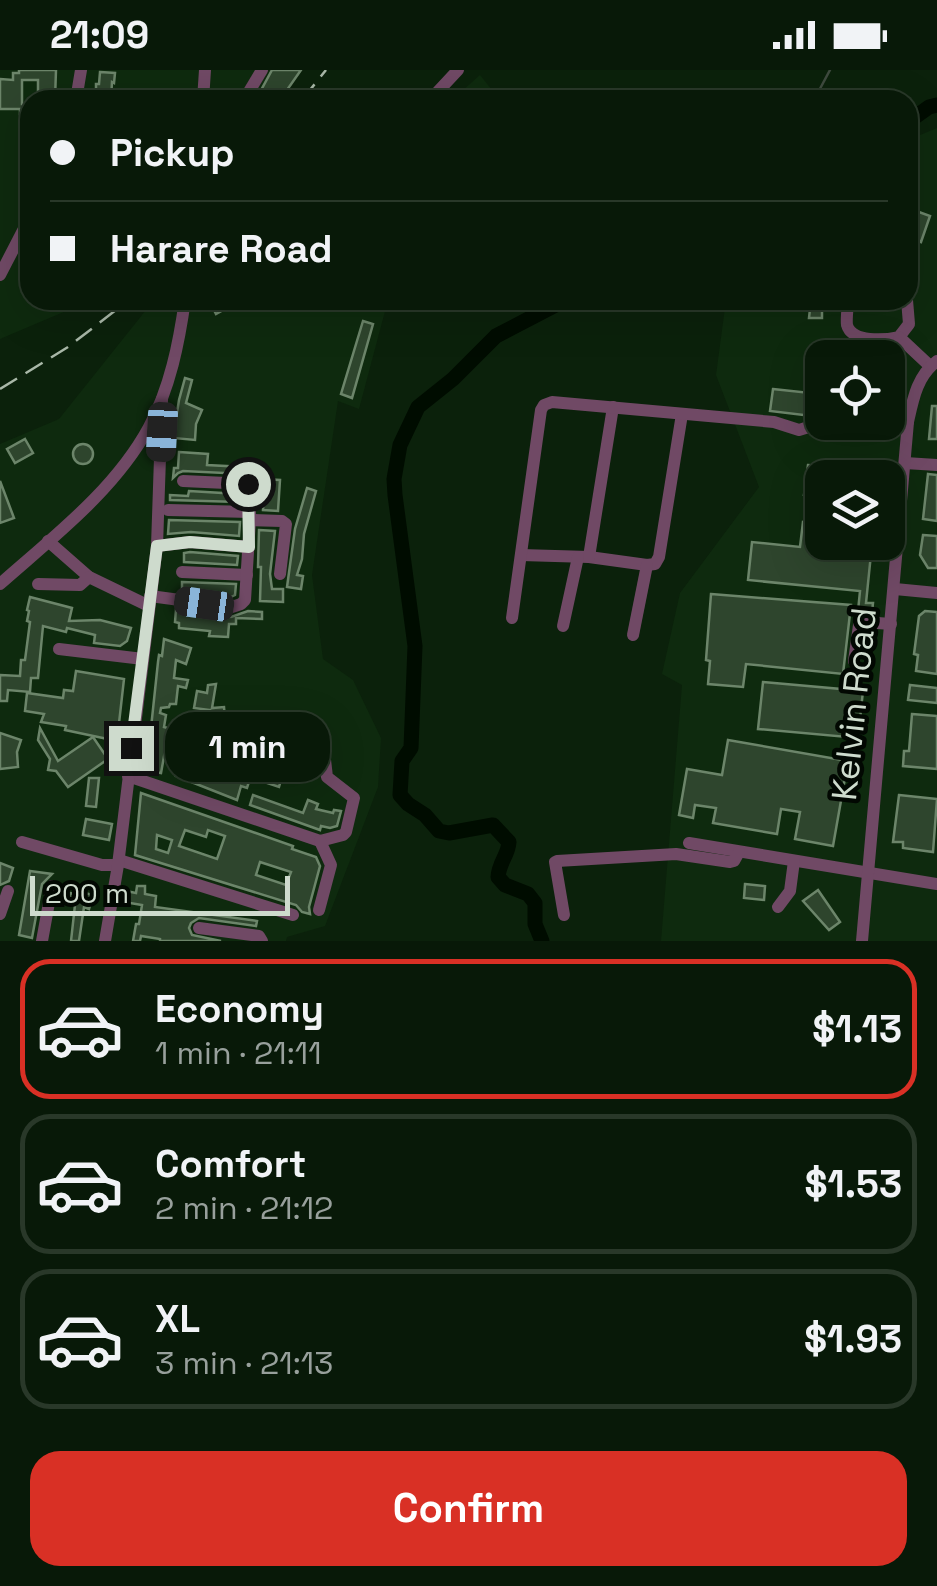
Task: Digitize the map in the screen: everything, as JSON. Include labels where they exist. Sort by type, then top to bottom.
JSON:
[{"type":"street","points":[[439,90],[458,70]]},
{"type":"street","points":[[0,275],[20,236]]},
{"type":"street","points":[[0,584],[87,505],[129,460],[162,399],[184,310]]},
{"type":"street","points":[[848,310],[852,334],[899,338],[934,364]]},
{"type":"street","points":[[899,338],[909,324],[908,310]]},
{"type":"street","name":"Kelvin Road","points":[[905,463],[914,396],[920,379],[934,364]]},
{"type":"street","points":[[105,941],[157,546],[162,399]]},
{"type":"street","points":[[512,618],[541,410],[552,402],[805,428]]},
{"type":"street","points":[[562,626],[583,557],[613,407]]},
{"type":"street","points":[[521,555],[655,564],[682,414]]},
{"type":"street","points":[[905,463],[937,465]]},
{"type":"street","points":[[48,541],[89,577],[149,602],[232,608],[245,600],[250,486],[246,482],[183,480]]},
{"type":"street","points":[[168,510],[282,521],[286,524],[280,574]]},
{"type":"street","points":[[157,546],[190,542],[249,547]]},
{"type":"street","name":"Kelvin Road","points":[[862,941],[897,560]]},
{"type":"street","points":[[633,635],[648,565]]},
{"type":"street","points":[[182,572],[247,575]]},
{"type":"street","points":[[38,584],[80,586],[89,577]]},
{"type":"street","points":[[895,588],[937,593]]},
{"type":"street","points":[[854,661],[859,625],[891,624]]},
{"type":"street","points":[[59,649],[143,660]]},
{"type":"street","points":[[128,776],[320,841],[346,832],[354,798],[327,777],[324,751]]},
{"type":"street","points":[[318,910],[331,865],[320,841]]},
{"type":"street","points":[[22,842],[102,865],[118,862],[293,915]]},
{"type":"street","points":[[689,843],[937,884]]},
{"type":"street","points":[[564,915],[555,862],[558,860],[676,854],[734,862],[739,852]]},
{"type":"street","points":[[778,907],[790,891],[794,861]]},
{"type":"street","points":[[42,941],[52,886]]},
{"type":"street","points":[[0,914],[8,891]]},
{"type":"street","points":[[199,928],[246,933],[259,936],[262,941]]},
{"type":"shaded area","points":[[0,70],[283,70],[268,90],[20,90],[20,310],[68,310],[0,339]]},
{"type":"shaded area","points":[[480,75],[492,90],[463,90]]},
{"type":"shaded area","points":[[937,128],[937,941],[661,941],[682,685],[662,674],[680,593],[759,487],[716,375],[725,310],[918,310],[918,136]]},
{"type":"shaded area","points":[[146,310],[385,310],[359,409],[338,401],[312,575],[323,659],[353,680],[381,738],[378,787],[325,926],[287,937],[286,941],[0,941],[0,444],[59,419]]},
{"type":"building","points":[[56,70],[55,90],[38,90],[38,80],[22,80],[20,109],[0,109],[0,79],[13,80],[13,73]]},
{"type":"building","points":[[272,70],[301,70],[287,90],[261,90]]},
{"type":"building","points":[[100,72],[115,73],[112,90],[96,90]]},
{"type":"building","points":[[918,212],[930,216],[921,242],[918,241]]},
{"type":"building","points":[[810,310],[822,310],[822,318],[809,318]]},
{"type":"building","points":[[363,321],[373,324],[352,398],[341,394]]},
{"type":"building","points":[[185,378],[192,380],[186,403],[202,410],[195,440],[173,438]]},
{"type":"building","points":[[773,389],[805,392],[805,415],[770,411]]},
{"type":"building","points":[[932,406],[937,406],[937,439],[929,439]]},
{"type":"building","points":[[25,439],[33,453],[15,463],[7,449]]},
{"type":"building","points":[[83,444],[93,454],[83,464],[73,454]]},
{"type":"building","points":[[179,452],[208,454],[207,465],[245,467],[245,474],[183,471],[173,478]]},
{"type":"building","points":[[928,474],[937,475],[937,521],[923,519]]},
{"type":"building","points":[[261,479],[280,480],[278,511],[263,510]]},
{"type":"building","points":[[0,481],[14,518],[0,523]]},
{"type":"building","points":[[307,488],[316,491],[297,575],[303,576],[301,589],[287,587],[295,529]]},
{"type":"building","points":[[189,491],[239,494],[239,502],[170,500],[170,495],[188,496]]},
{"type":"building","points":[[169,520],[240,522],[239,536],[168,534]]},
{"type":"building","points":[[805,522],[805,560],[870,560],[866,603],[873,603],[872,612],[858,611],[860,591],[748,580],[752,542],[800,547]]},
{"type":"building","points":[[259,530],[275,531],[270,574],[272,589],[283,589],[283,602],[260,601]]},
{"type":"building","points":[[923,535],[937,536],[937,568],[928,568],[920,555]]},
{"type":"building","points":[[184,553],[238,556],[237,565],[184,562]]},
{"type":"building","points":[[182,582],[236,584],[235,595],[182,590]]},
{"type":"building","points":[[711,594],[851,605],[843,674],[746,664],[743,687],[708,684]]},
{"type":"building","points":[[30,597],[72,608],[69,621],[100,620],[131,628],[127,641],[120,646],[94,643],[95,635],[43,626],[38,678],[31,678],[30,692],[8,690],[7,701],[0,701],[0,675],[20,676],[21,660],[25,660]]},
{"type":"building","points":[[176,610],[231,617],[248,611],[262,612],[262,619],[236,618],[236,624],[229,624],[228,637],[209,636],[210,631],[179,628]]},
{"type":"building","points":[[925,611],[937,612],[937,674],[916,671],[919,616]]},
{"type":"building","points":[[164,639],[191,648],[186,664],[176,660],[174,678],[188,680],[186,688],[178,686],[176,704],[161,708],[160,713],[166,715],[164,727],[187,733],[190,723],[205,729],[202,736],[195,733],[192,742],[175,737],[174,741],[167,740],[161,773],[143,770]]},
{"type":"building","points":[[76,671],[124,679],[117,741],[65,730],[66,726],[41,722],[44,714],[25,711],[27,693],[63,698],[64,690],[73,691]]},
{"type":"building","points":[[763,682],[863,691],[858,738],[758,729]]},
{"type":"building","points":[[216,684],[212,708],[224,707],[225,719],[209,716],[210,710],[194,708],[197,691],[207,693],[208,685]]},
{"type":"building","points":[[910,685],[937,688],[937,703],[908,700]]},
{"type":"building","points":[[912,714],[937,716],[937,769],[903,766],[904,751],[909,751]]},
{"type":"building","points":[[259,716],[267,717],[265,726],[281,730],[284,721],[299,723],[294,754],[288,756],[279,787],[264,782],[268,770],[254,766],[247,788],[241,786],[237,800],[176,776],[185,751],[214,761],[221,733],[251,738]]},
{"type":"building","points":[[40,728],[58,761],[93,737],[108,759],[68,787],[56,771],[48,770],[50,759],[38,740]]},
{"type":"building","points":[[0,733],[21,740],[18,767],[0,769]]},
{"type":"building","points":[[728,740],[848,761],[833,846],[795,839],[800,812],[781,809],[777,834],[713,823],[716,808],[695,805],[693,818],[679,815],[687,769],[722,775]]},
{"type":"building","points":[[89,778],[99,778],[96,807],[86,806]]},
{"type":"building","points":[[141,793],[293,846],[292,849],[316,857],[320,866],[310,914],[296,905],[135,855]],"holes":[[[185,830],[206,837],[208,830],[225,836],[217,859],[179,846]],[[157,835],[172,840],[168,853],[156,849]],[[260,862],[291,872],[286,885],[256,875]]]},
{"type":"building","points":[[253,795],[303,813],[308,800],[318,804],[316,809],[341,811],[337,826],[321,826],[320,830],[250,805]]},
{"type":"building","points":[[899,795],[937,799],[933,852],[903,848],[903,842],[893,842]]},
{"type":"building","points":[[86,819],[112,824],[109,840],[83,835]]},
{"type":"building","points":[[0,863],[13,868],[9,881],[0,885]]},
{"type":"building","points":[[30,871],[52,874],[42,884],[32,938],[19,935]]},
{"type":"building","points":[[745,884],[765,886],[764,900],[744,898]]},
{"type":"building","points":[[137,886],[145,886],[145,894],[156,896],[155,907],[257,921],[256,926],[199,918],[191,923],[192,935],[221,941],[160,941],[141,936],[140,941],[133,941],[142,905],[124,902],[126,891],[136,893]]},
{"type":"building","points":[[818,890],[840,922],[829,930],[803,901]]},
{"type":"building","points":[[70,893],[93,895],[89,909],[84,907],[79,941],[71,941],[75,905],[68,903]]},
{"type":"waterway","points":[[819,90],[830,70]]},
{"type":"waterway","points":[[918,115],[937,105]]},
{"type":"waterway","points":[[542,941],[535,924],[535,903],[528,894],[505,885],[498,877],[509,842],[493,825],[449,833],[439,831],[400,795],[402,761],[411,748],[415,646],[394,479],[400,445],[418,407],[496,336],[546,310]]},
{"type":"railway","points":[[310,90],[326,70]]},
{"type":"railway","points":[[0,389],[68,347],[116,310]]},
{"type":"route","points":[[131,748],[157,546],[190,542],[249,547],[248,484]]}]
